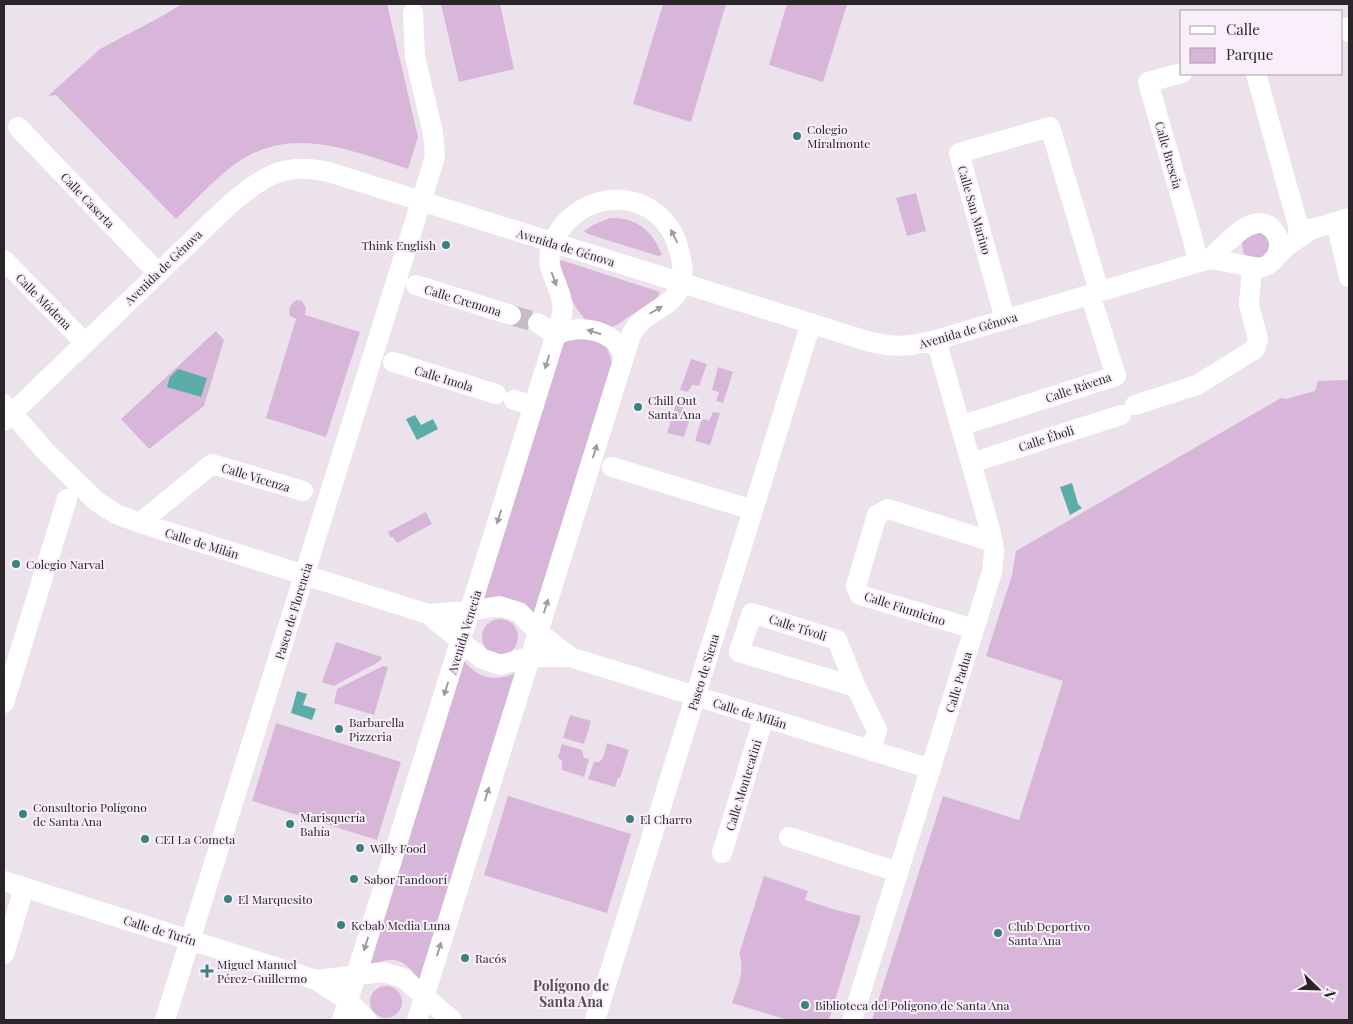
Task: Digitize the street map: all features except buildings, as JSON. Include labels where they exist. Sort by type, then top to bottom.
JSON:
[{"type":"street","name":"Paseo de Florencia","points":[[165,1020],[435,157],[434,134],[415,57],[414,13]]},
{"type":"street","name":"Calle Brescia","points":[[1180,74],[1148,82],[1193,240],[1204,261]]},
{"type":"street","points":[[1256,75],[1305,229]]},
{"type":"street","name":"Calle Caserta","points":[[18,127],[158,273]]},
{"type":"street","name":"Calle San Marino","points":[[1005,319],[959,154],[1050,127],[1094,293]]},
{"type":"street","name":"Avenida de Génova","points":[[6,412],[85,343],[234,200],[261,181],[280,172],[297,168],[320,170],[889,346],[914,346],[1204,261],[1246,226],[1255,223],[1280,228],[1305,229],[1343,220]]},
{"type":"street","points":[[417,1020],[632,332],[644,318],[674,299],[682,283],[682,264],[678,244],[673,234],[657,213],[632,201],[607,200],[584,208],[565,224],[553,243]]},
{"type":"street","points":[[1343,220],[1349,277]]},
{"type":"street","points":[[1263,224],[1270,227],[1279,239],[1280,247],[1274,260]]},
{"type":"street","name":"Avenida de Génova","points":[[1204,261],[1260,268],[1274,260],[1305,229]]},
{"type":"street","points":[[1240,232],[1235,243],[1238,256],[1241,261],[1252,267]]},
{"type":"street","name":"Avenida Venecia","points":[[342,1020],[563,310],[562,300],[550,268],[549,260],[553,243]]},
{"type":"street","name":"Calle Módena","points":[[4,260],[85,343]]},
{"type":"street","name":"Calle Éboli","points":[[971,462],[1197,385],[1255,349],[1258,339],[1249,305],[1252,267]]},
{"type":"street","name":"Calle Cremona","points":[[416,285],[511,315]]},
{"type":"street","name":"Calle Rávena","points":[[960,426],[1116,376],[1094,293]]},
{"type":"street","name":"Paseo de Siena","points":[[595,1020],[811,323]]},
{"type":"street","points":[[538,324],[556,335],[574,328],[595,331],[612,340],[624,356]]},
{"type":"street","name":"Calle Padua","points":[[852,1020],[992,572],[993,542],[936,340]]},
{"type":"street","name":"Calle Imola","points":[[393,362],[534,406]]},
{"type":"street","name":"Calle de Milán","points":[[6,412],[96,502],[116,514],[428,614],[470,611]]},
{"type":"street","name":"Calle Vicenza","points":[[140,523],[212,464],[303,492]]},
{"type":"street","points":[[612,467],[753,510]]},
{"type":"street","points":[[4,703],[67,499]]},
{"type":"street","name":"Calle Fiumicino","points":[[974,629],[860,595],[856,586],[877,515],[888,509],[993,542]]},
{"type":"street","points":[[470,611],[499,606],[519,612],[538,632]]},
{"type":"street","name":"Calle Tívoli","points":[[856,687],[738,652],[752,613],[837,640],[856,687],[877,730],[871,751]]},
{"type":"street","name":"Calle de Milán","points":[[428,614],[460,640]]},
{"type":"street","name":"Calle de Milán","points":[[538,632],[570,657]]},
{"type":"street","points":[[460,640],[481,658],[500,665],[530,657]]},
{"type":"street","name":"Calle de Milán","points":[[530,657],[570,657],[931,769]]},
{"type":"street","name":"Calle Montecatini","points":[[722,853],[764,717]]},
{"type":"street","points":[[788,837],[898,872]]},
{"type":"street","name":"Calle de Turín","points":[[4,881],[316,980],[348,1001],[367,1020]]},
{"type":"street","points":[[4,954],[24,888]]},
{"type":"street","name":"Calle de Turín","points":[[316,980],[383,972],[403,978],[424,996]]},
{"type":"street","points":[[424,996],[452,1020]]},
{"type":"green space","points":[[182,4],[387,4],[418,137],[408,169],[321,144],[299,143],[278,145],[256,152],[235,164],[212,183],[176,219],[56,95],[48,96],[100,49]]},
{"type":"green space","points":[[441,4],[500,4],[514,69],[459,82]]},
{"type":"green space","points":[[663,4],[726,4],[691,122],[633,104]]},
{"type":"green space","points":[[787,4],[847,4],[823,82],[769,65]]},
{"type":"green space","points":[[916,193],[926,231],[907,236],[896,198]]},
{"type":"green space","points":[[610,218],[628,220],[642,227],[654,239],[662,255],[658,256],[588,234],[584,231]]},
{"type":"green space","points":[[1256,229],[1273,242],[1263,261],[1246,256],[1243,252],[1242,242]]},
{"type":"green space","points":[[561,260],[660,292],[652,303],[615,326],[604,329],[587,321],[574,304],[558,266]]},
{"type":"green space","points":[[297,300],[302,301],[306,308],[305,315],[360,332],[326,437],[266,418],[296,319],[290,316],[289,308]]},
{"type":"green space","points":[[216,331],[224,340],[204,406],[149,449],[121,419]]},
{"type":"green space","points":[[584,335],[607,347],[612,363],[534,613],[483,599],[562,345],[568,339]]},
{"type":"green space","points":[[691,359],[707,364],[699,386],[692,385],[688,392],[680,390]]},
{"type":"green space","points":[[718,367],[733,372],[723,403],[716,401],[719,392],[712,390]]},
{"type":"green space","points":[[1349,380],[1349,1020],[872,1020],[943,796],[1019,820],[1063,681],[986,656],[1012,575],[1016,551],[1281,398],[1286,399],[1315,391],[1318,381]]},
{"type":"green space","points":[[677,401],[684,403],[682,412],[691,415],[684,437],[667,433]]},
{"type":"green space","points":[[713,412],[720,413],[710,445],[695,441],[702,418],[709,421]]},
{"type":"green space","points":[[426,512],[432,524],[397,543],[393,537],[390,537],[388,532]]},
{"type":"green space","points":[[500,619],[512,625],[518,637],[512,649],[500,655],[488,649],[482,637],[488,625]]},
{"type":"green space","points":[[336,642],[382,657],[380,661],[334,686],[322,682]]},
{"type":"green space","points":[[463,660],[475,671],[487,677],[508,676],[516,673],[420,981],[410,968],[399,961],[386,960],[370,966]]},
{"type":"green space","points":[[383,666],[388,667],[374,715],[334,703],[337,689]]},
{"type":"green space","points":[[570,715],[591,721],[584,744],[563,738]]},
{"type":"green space","points":[[276,723],[401,762],[377,840],[252,801]]},
{"type":"green space","points":[[607,743],[629,750],[615,787],[588,779],[594,762],[599,762],[603,758]]},
{"type":"green space","points":[[562,744],[582,750],[584,758],[589,759],[584,777],[562,770],[562,761],[558,757]]},
{"type":"green space","points":[[508,796],[631,834],[607,913],[484,875]]},
{"type":"green space","points":[[764,876],[808,891],[805,900],[861,916],[829,1020],[788,1020],[732,1003],[742,966],[739,954]]},
{"type":"green space","points":[[386,986],[398,990],[402,1002],[398,1014],[386,1018],[374,1014],[370,1002],[374,990]]},
{"type":"shaded area","points":[[178,369],[207,378],[201,397],[167,387],[170,377]]},
{"type":"shaded area","points":[[415,415],[421,425],[433,419],[438,429],[417,440],[406,419]]},
{"type":"shaded area","points":[[1072,483],[1078,504],[1082,508],[1070,515],[1060,487]]},
{"type":"shaded area","points":[[297,691],[307,694],[303,705],[316,709],[312,720],[291,713]]},
{"type":"tunnel","points":[[511,315],[538,323]]},
{"type":"place","name":"Colegio Miralmonte","points":[[797,136]]},
{"type":"place","name":"Think English","points":[[446,245]]},
{"type":"place","name":"Chill Out Santa Ana","points":[[638,407]]},
{"type":"place","name":"Colegio Narval","points":[[16,564]]},
{"type":"place","name":"Barbarella Pizzeria","points":[[339,729]]},
{"type":"place","name":"Consultorio Polígono de Santa Ana","points":[[23,814]]},
{"type":"place","name":"El Charro","points":[[630,819]]},
{"type":"place","name":"Marisquería Bahía","points":[[290,824]]},
{"type":"place","name":"CEI La Cometa","points":[[145,839]]},
{"type":"place","name":"Willy Food","points":[[360,848]]},
{"type":"place","name":"Sabor Tandoorí","points":[[354,879]]},
{"type":"place","name":"El Marquesito","points":[[228,899]]},
{"type":"place","name":"Kebab Media Luna","points":[[341,925]]},
{"type":"place","name":"Club Deportivo Santa Ana","points":[[998,933]]},
{"type":"place","name":"Racós","points":[[465,958]]},
{"type":"place","name":"Miguel Manuel Pérez-Guillermo","points":[[207,971]]},
{"type":"place","name":"Biblioteca del Polígono de Santa Ana","points":[[805,1005]]},
{"type":"district","name":"Polígono de Santa Ana","points":[[571,994]]}]
